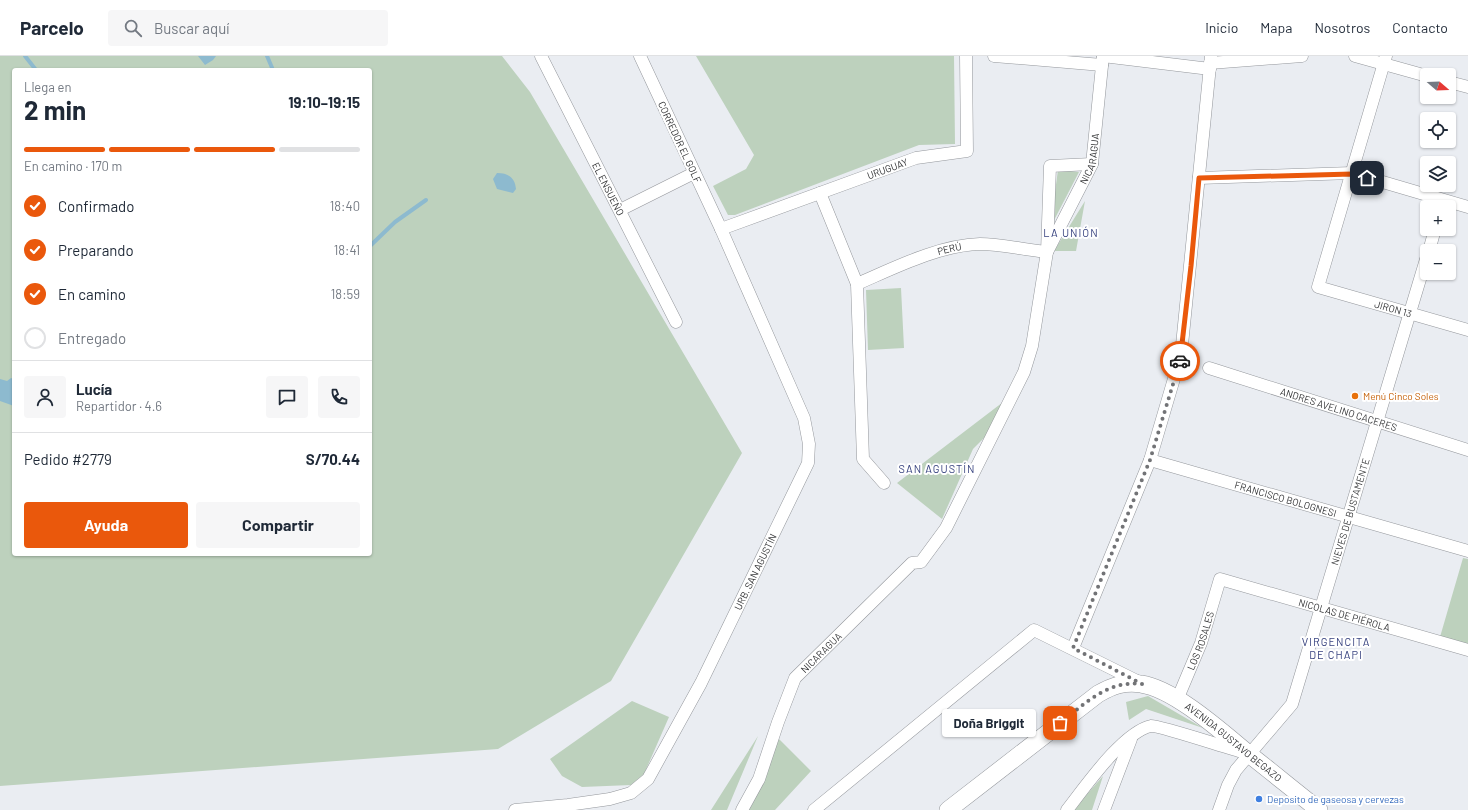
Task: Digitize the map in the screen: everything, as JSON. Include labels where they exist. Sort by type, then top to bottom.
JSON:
[{"type":"street","name":"EL ENSUEÑO","points":[[542,56],[676,322]]},
{"type":"street","name":"CORREDOR EL GOLF","points":[[640,56],[721,229]]},
{"type":"street","name":"URUGUAY","points":[[721,229],[916,158],[967,151],[966,56]]},
{"type":"street","points":[[994,56],[1210,62],[1302,56]]},
{"type":"street","points":[[1355,56],[1385,60],[1420,73]]},
{"type":"street","name":"NICARAGUA","points":[[742,810],[759,778],[795,678],[912,563],[921,562],[946,528],[1024,372],[1032,346],[1047,252],[1092,164],[1103,59]]},
{"type":"street","points":[[1352,174],[1385,60]]},
{"type":"street","points":[[1073,648],[1150,460],[1181,355],[1210,62]]},
{"type":"street","points":[[1456,84],[1468,87]]},
{"type":"street","points":[[1047,252],[1050,166],[1092,164]]},
{"type":"street","points":[[620,210],[694,173]]},
{"type":"street","points":[[1199,178],[1352,174],[1431,200]]},
{"type":"street","name":"JIRON 13","points":[[1352,174],[1318,287],[1468,330]]},
{"type":"street","points":[[820,193],[857,284],[863,459],[884,484]]},
{"type":"street","points":[[1456,206],[1468,207]]},
{"type":"street","name":"URB. SAN AGUSTÍN","points":[[514,810],[610,799],[631,792],[648,779],[701,683],[808,463],[809,444],[804,418],[721,229]]},
{"type":"street","name":"PERÚ","points":[[857,284],[931,252],[979,244],[1047,252]]},
{"type":"street","name":"NIEVES DE BUSTAMENTE","points":[[1219,810],[1236,770],[1292,704],[1420,279]]},
{"type":"street","name":"ANDRES AVELINO CACERES","points":[[1209,368],[1468,450]]},
{"type":"street","name":"FRANCISCO BOLOGNESI","points":[[1150,460],[1468,551]]},
{"type":"street","name":"NICOLAS DE PIÉROLA","points":[[1220,580],[1468,650]]},
{"type":"street","name":"LOS ROSALES","points":[[1177,700],[1201,643],[1220,580]]},
{"type":"street","points":[[814,810],[1034,630],[1073,648],[1142,684]]},
{"type":"street","points":[[948,810],[1098,694],[1120,684],[1142,684]]},
{"type":"street","name":"AVENIDA GUSTAVO BEGAZO","points":[[1142,684],[1152,686],[1204,718],[1319,810]]},
{"type":"street","points":[[1067,810],[1097,771],[1132,734],[1152,726],[1250,754]]},
{"type":"street","points":[[1104,810],[1132,734]]},
{"type":"green space","points":[[0,56],[502,56],[530,92],[742,453],[611,681],[498,749],[0,786]]},
{"type":"green space","points":[[696,56],[954,56],[955,144],[919,145],[735,215],[728,215],[713,186],[746,169],[754,155]]},
{"type":"green space","points":[[1058,170],[1079,172],[1050,228]]},
{"type":"green space","points":[[1085,201],[1076,251],[1054,251]]},
{"type":"green space","points":[[901,288],[904,348],[868,350],[866,290]]},
{"type":"green space","points":[[1011,396],[992,430],[973,449],[942,519],[897,483]]},
{"type":"green space","points":[[1463,558],[1468,559],[1468,644],[1440,637]]},
{"type":"green space","points":[[1148,696],[1203,728],[1146,709],[1129,720],[1126,702]]},
{"type":"green space","points":[[632,701],[669,717],[644,774],[631,785],[582,787],[562,776],[550,759]]},
{"type":"green space","points":[[758,736],[727,810],[711,810]]},
{"type":"green space","points":[[776,736],[811,771],[775,810],[748,810]]},
{"type":"green space","points":[[1103,776],[1092,810],[1073,810]]},
{"type":"water","points":[[198,56],[216,56],[205,65]]},
{"type":"water","points":[[497,173],[508,175],[513,179],[516,189],[513,193],[497,189],[493,179]]},
{"type":"water","points":[[12,378],[12,405],[0,401],[0,379],[7,381]]},
{"type":"waterway","points":[[25,56],[34,68]]},
{"type":"waterway","points":[[267,56],[272,68]]},
{"type":"waterway","points":[[372,244],[395,222],[426,200]]},
{"type":"way so far","points":[[1060,723],[1098,694],[1110,687],[1131,682],[1142,684],[1073,648],[1150,460],[1180,361]]},
{"type":"place","name":"Menú Cinco Soles","points":[[1355,396]]},
{"type":"place","name":"Doña Briggit","points":[[1060,723]]},
{"type":"place","name":"Deposito de gaseosa y cervezas","points":[[1259,799]]},
{"type":"district","name":"LA UNIÓN","points":[[1071,232]]},
{"type":"district","name":"SAN AGUSTÍN","points":[[937,468]]},
{"type":"district","name":"VIRGENCITA DE CHAPI","points":[[1336,647]]},
{"type":"route","points":[[1180,361],[1199,178],[1352,174],[1367,178]]}]
